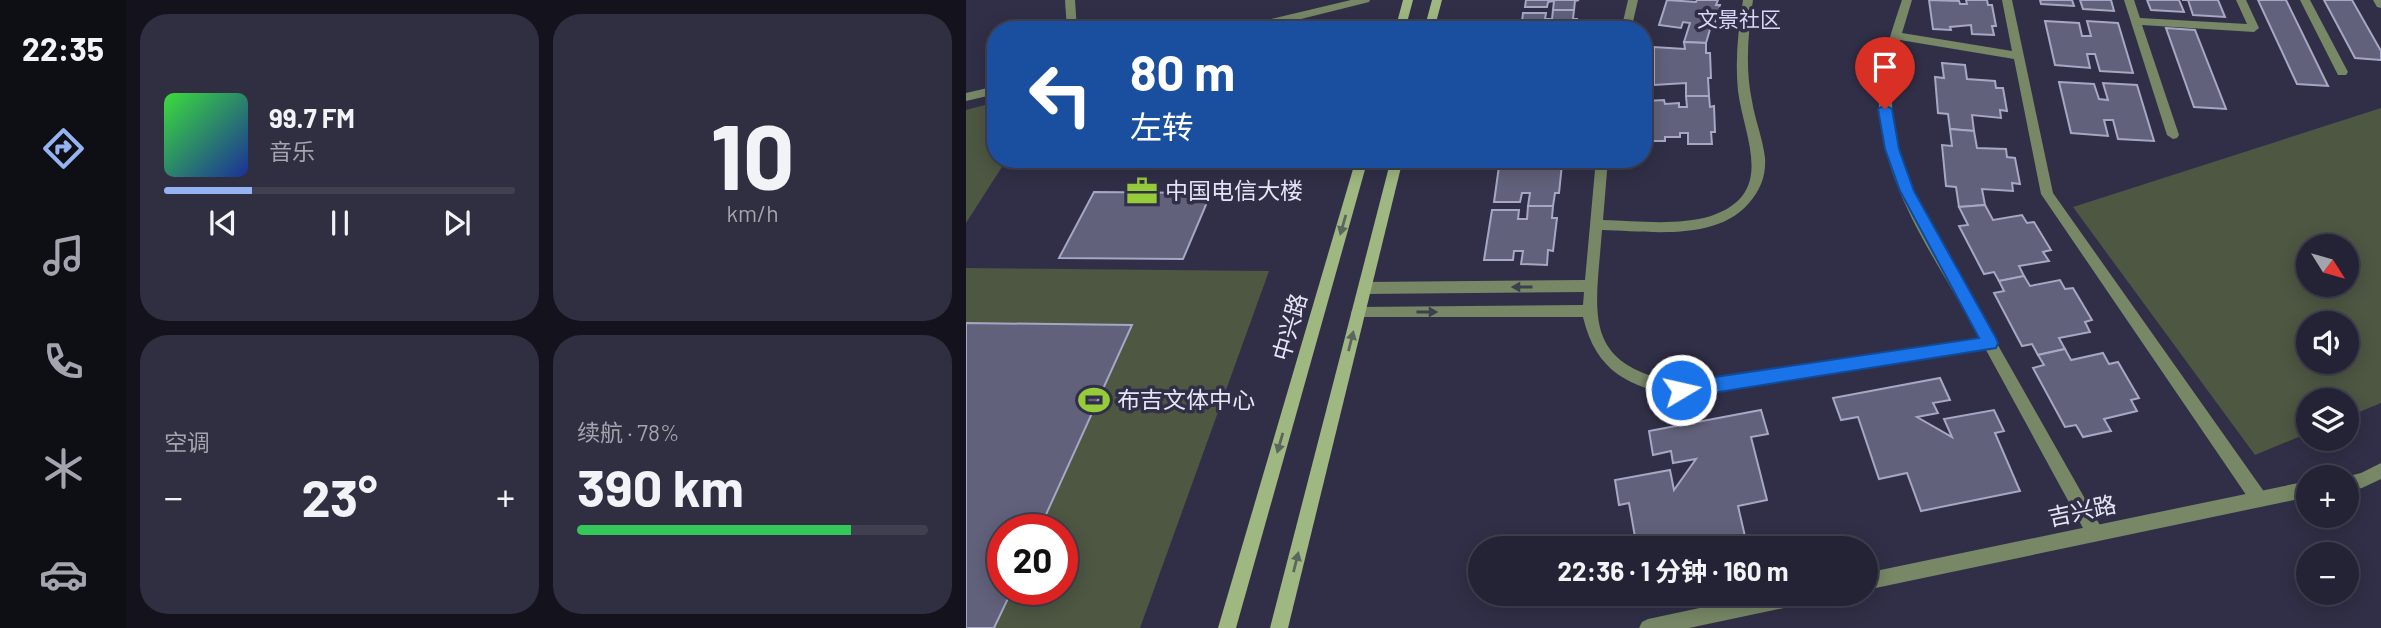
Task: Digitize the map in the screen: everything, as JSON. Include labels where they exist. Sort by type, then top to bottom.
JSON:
[{"type":"main road","points":[[1402,21],[1408,0]]},
{"type":"main road","points":[[1431,21],[1437,0]]},
{"type":"main road","name":"中兴路","points":[[1227,628],[1359,168]]},
{"type":"main road","points":[[1279,628],[1395,168]]},
{"type":"street","points":[[1070,0],[1071,21]]},
{"type":"street","points":[[1279,21],[1365,0]]},
{"type":"street","points":[[1628,21],[1633,0]]},
{"type":"street","points":[[1596,225],[1685,224],[1713,220],[1737,208],[1754,191],[1761,170],[1744,92],[1742,39],[1748,0]]},
{"type":"street","points":[[1907,0],[1889,62],[1885,109],[1896,163],[1912,201],[2095,533]]},
{"type":"street","points":[[2007,0],[2047,194],[2259,499]]},
{"type":"street","points":[[2129,0],[2173,135]]},
{"type":"street","points":[[2136,21],[2254,28],[2241,0]]},
{"type":"street","points":[[2305,0],[2342,72]]},
{"type":"street","points":[[2378,0],[2381,5]]},
{"type":"street","points":[[1896,36],[2019,56]]},
{"type":"street","points":[[966,97],[987,92]]},
{"type":"street","points":[[1601,168],[1589,311],[1593,335],[1605,357],[1625,374],[1651,386],[1681,390],[1990,343]]},
{"type":"street","points":[[1364,288],[1591,286]]},
{"type":"street","points":[[1358,313],[1589,311]]},
{"type":"street","points":[[2359,481],[2381,471]]},
{"type":"street","name":"吉兴路","points":[[1878,579],[2296,491]]},
{"type":"street","points":[[1648,628],[1751,606]]},
{"type":"green space","points":[[987,104],[987,168],[1001,168],[966,223],[966,110]]},
{"type":"green space","points":[[2381,108],[2381,403],[2359,412],[2359,388],[2296,388],[2296,438],[2255,455],[2073,207]]},
{"type":"green space","name":"布吉文体中心","points":[[966,268],[1269,271],[1140,628],[966,628]]},
{"type":"building","points":[[1526,0],[1579,0],[1575,1],[1574,10],[1553,10],[1554,1],[1548,2],[1547,7],[1525,7]]},
{"type":"building","points":[[1667,0],[1718,0],[1716,5],[1720,5],[1706,43],[1684,42],[1690,23],[1683,22],[1681,28],[1659,25]]},
{"type":"building","points":[[1929,0],[1959,1],[1960,4],[1967,4],[1966,0],[1987,0],[1988,5],[1992,5],[1996,26],[1992,26],[1994,35],[1972,34],[1971,25],[1950,27],[1951,30],[1933,29]]},
{"type":"building","points":[[2040,0],[2072,0],[2074,6],[2041,4]]},
{"type":"building","points":[[2080,0],[2111,0],[2114,11],[2083,9]]},
{"type":"building","points":[[2147,0],[2179,0],[2184,12],[2151,10]]},
{"type":"building","points":[[2188,0],[2218,0],[2225,17],[2193,15]]},
{"type":"building","points":[[2258,0],[2286,0],[2328,86],[2297,84]]},
{"type":"building","points":[[2324,0],[2352,0],[2381,51],[2381,60],[2355,58]]},
{"type":"building","points":[[1553,10],[1574,10],[1573,19],[1577,19],[1522,21],[1523,13],[1546,13],[1545,19],[1552,19]]},
{"type":"building","points":[[2045,21],[2079,23],[2082,36],[2091,36],[2087,21],[2118,23],[2133,73],[2100,71],[2095,54],[2087,54],[2090,68],[2055,65]]},
{"type":"building","points":[[2166,28],[2195,30],[2226,109],[2194,107]]},
{"type":"building","points":[[1684,42],[1706,43],[1706,53],[1710,53],[1709,96],[1686,96],[1686,83],[1654,85],[1654,47],[1685,49]]},
{"type":"building","points":[[1942,63],[1965,65],[1967,79],[1995,81],[1996,88],[2003,88],[2007,111],[2000,110],[2001,118],[1972,115],[1974,131],[1950,129],[1948,114],[1938,113],[1935,77],[1944,78]]},
{"type":"building","points":[[2059,82],[2094,84],[2099,99],[2108,100],[2103,83],[2137,85],[2154,141],[2118,139],[2113,120],[2104,120],[2108,136],[2071,133]]},
{"type":"building","points":[[1686,96],[1709,96],[1710,107],[1714,106],[1715,132],[1711,132],[1712,144],[1688,144],[1688,133],[1680,133],[1680,137],[1665,137],[1665,141],[1652,141],[1652,101],[1664,100],[1665,104],[1679,103],[1679,107],[1687,107]]},
{"type":"building","points":[[1950,129],[1974,131],[1977,148],[2006,149],[2007,157],[2015,158],[2020,184],[2012,183],[2013,191],[1982,189],[1985,205],[1959,207],[1956,187],[1946,186],[1942,145],[1952,146]]},
{"type":"building","points":[[1499,168],[1562,168],[1559,193],[1555,193],[1553,206],[1528,206],[1530,193],[1522,193],[1520,202],[1494,202]]},
{"type":"building","points":[[1094,192],[1211,193],[1183,259],[1059,258]]},
{"type":"building","points":[[1985,205],[1993,220],[2022,215],[2027,223],[2034,222],[2051,250],[2043,252],[2049,261],[2019,266],[2024,276],[1999,281],[1994,272],[1984,274],[1959,226],[1968,225],[1959,207]]},
{"type":"building","points":[[1528,206],[1553,206],[1552,218],[1557,218],[1553,251],[1548,250],[1547,265],[1521,264],[1523,251],[1514,251],[1513,260],[1484,260],[1492,210],[1519,210],[1518,219],[1527,219]]},
{"type":"building","points":[[2024,276],[2030,286],[2060,280],[2065,289],[2073,288],[2092,320],[2085,322],[2090,332],[2059,338],[2065,349],[2038,355],[2032,344],[2022,346],[1994,293],[2004,291],[1999,281]]},
{"type":"building","points":[[966,323],[1132,325],[1046,514],[987,514],[987,605],[1005,605],[994,628],[966,628]]},
{"type":"building","points":[[2065,349],[2071,360],[2103,353],[2109,364],[2118,362],[2139,398],[2131,400],[2137,411],[2104,419],[2111,431],[2083,437],[2076,425],[2065,427],[2033,368],[2044,365],[2038,355]]},
{"type":"building","points":[[1940,378],[1950,400],[1933,403],[1938,413],[1917,417],[1952,437],[1944,419],[1994,410],[2004,431],[1995,433],[2020,491],[1921,511],[1907,473],[1879,479],[1858,417],[1841,420],[1833,398]]},
{"type":"building","points":[[1761,410],[1768,434],[1751,437],[1767,500],[1738,506],[1745,536],[1635,536],[1629,503],[1619,505],[1615,480],[1670,470],[1674,490],[1696,459],[1673,463],[1671,451],[1653,455],[1649,431]]},
{"type":"place","name":"中国电信大楼","points":[[1142,191]]},
{"type":"place","name":"布吉文体中心","points":[[1094,400]]},
{"type":"district","name":"文景社区","points":[[1739,20]]},
{"type":"route","points":[[1681,390],[1990,343],[1907,191],[1888,135],[1885,109]]}]
